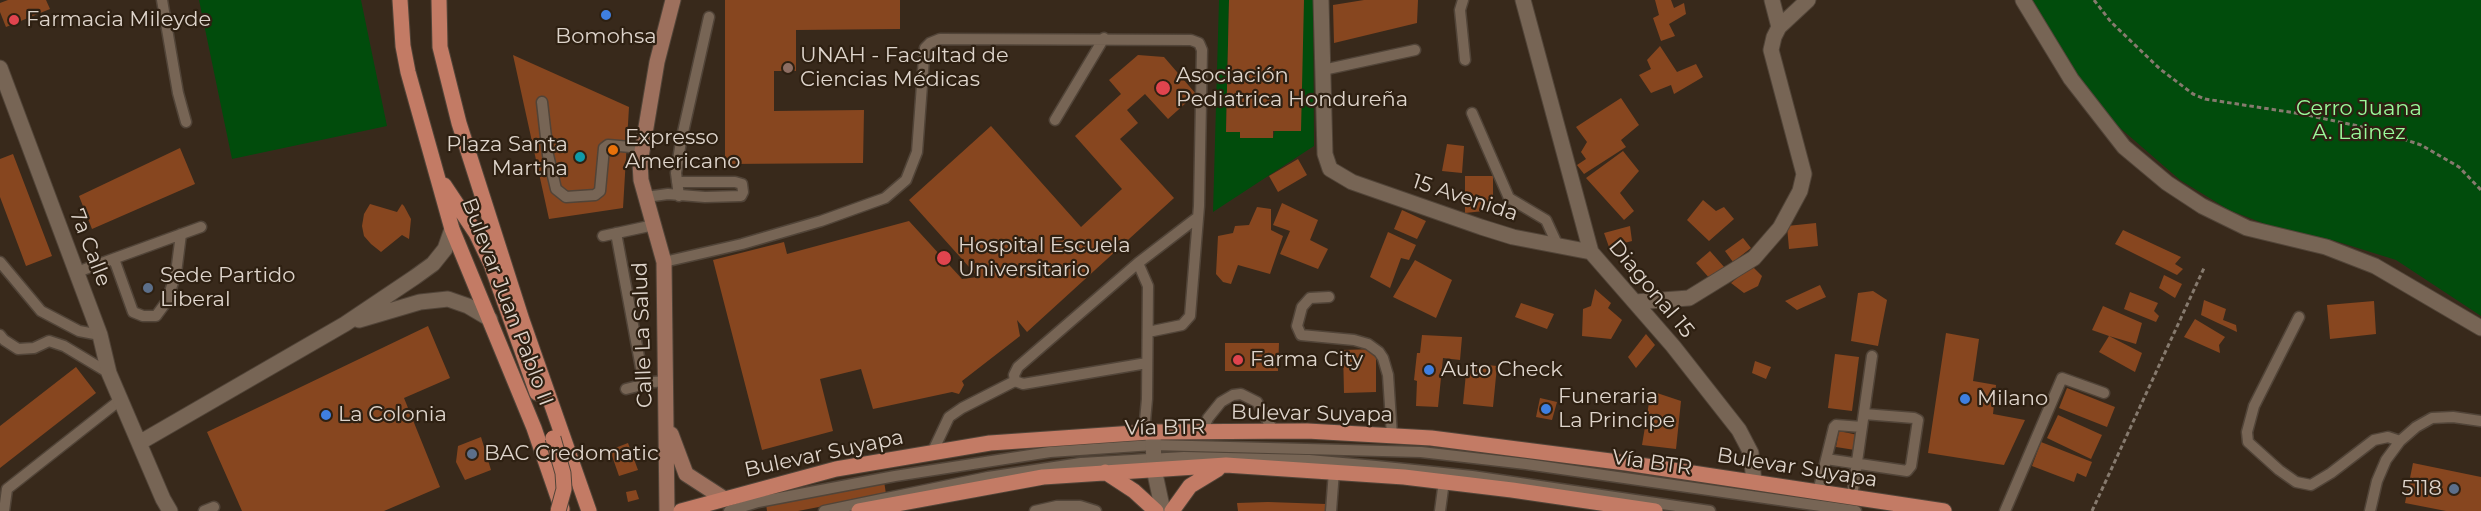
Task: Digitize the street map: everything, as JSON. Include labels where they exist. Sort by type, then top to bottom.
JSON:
[{"type":"main road","name":"Bulevar Juan Pablo II","points":[[400,0],[403,46],[408,72],[453,229],[534,429],[563,511]]},
{"type":"main road","name":"Bulevar Juan Pablo II","points":[[439,0],[440,47],[459,123],[522,320],[589,511]]},
{"type":"main road","name":"Calle La Salud","points":[[667,511],[664,262],[646,196],[640,163],[657,62],[673,0]]},
{"type":"main road","points":[[436,173],[476,233],[491,264],[553,438],[563,473],[564,489],[558,511]]},
{"type":"main road","name":"Calle La Salud","points":[[667,423],[686,474],[726,505]]},
{"type":"main road","name":"Bulevar Suyapa","points":[[860,511],[1042,477],[1105,472],[1151,447],[1202,433],[1274,432],[1431,438],[1754,482],[1818,492],[1854,504],[1944,511]]},
{"type":"main road","name":"Bulevar Suyapa","points":[[681,511],[726,505],[836,469],[990,443],[1151,447],[1226,465],[1334,471],[1444,481],[1655,511]]},
{"type":"main road","points":[[1172,511],[1190,486],[1203,476],[1226,465]]},
{"type":"main road","points":[[1105,472],[1134,491],[1156,511]]},
{"type":"street","points":[[1321,0],[1323,70]]},
{"type":"street","name":"Diagonal 15","points":[[1523,0],[1591,252],[1673,346],[1739,430],[1751,453],[1754,482]]},
{"type":"street","points":[[1772,0],[1779,27]]},
{"type":"street","points":[[1635,302],[1689,298],[1754,258],[1780,228],[1800,191],[1804,174],[1771,50],[1779,27],[1808,0]]},
{"type":"street","points":[[2023,0],[2071,79],[2124,147],[2167,183],[2202,206],[2247,228],[2326,247],[2374,266],[2481,328]]},
{"type":"street","name":"7a Calle","points":[[0,68],[100,334],[109,373],[170,511]]},
{"type":"street","name":"15 Avenida","points":[[1323,70],[1325,154],[1330,169],[1352,182],[1481,227],[1513,237],[1591,252]]},
{"type":"street","points":[[139,443],[345,324],[434,264],[445,249],[453,229]]},
{"type":"street","points":[[345,324],[420,302],[447,299],[468,306],[490,319]]},
{"type":"street","name":"7a Calle","points":[[139,443],[140,459],[158,511]]},
{"type":"street","points":[[1151,447],[1163,511]]},
{"type":"lane","points":[[162,0],[178,93],[186,122]]},
{"type":"lane","points":[[1463,0],[1460,10],[1465,60]]},
{"type":"lane","points":[[679,196],[676,173],[681,141],[709,17]]},
{"type":"lane","points":[[1055,120],[1104,38]]},
{"type":"lane","points":[[664,262],[742,244],[885,198],[906,180],[917,152],[925,48],[930,43],[940,39],[1191,40],[1199,43],[1202,50],[1198,217],[1190,316],[1182,325],[1148,332]]},
{"type":"lane","points":[[1323,70],[1415,50]]},
{"type":"lane","points":[[542,102],[548,155],[556,189],[566,197],[588,196],[600,191],[604,148],[608,145],[642,148]]},
{"type":"lane","points":[[1472,113],[1509,198],[1546,220],[1558,246]]},
{"type":"lane","points":[[646,196],[668,194],[741,196],[743,192],[742,184],[735,182],[677,182]]},
{"type":"lane","points":[[1015,381],[1014,375],[1018,367],[1138,263],[1198,217]]},
{"type":"lane","points":[[603,236],[654,225]]},
{"type":"lane","points":[[77,272],[201,227]]},
{"type":"lane","points":[[616,233],[644,384]]},
{"type":"lane","points":[[114,259],[133,312],[143,316],[156,316],[167,301],[176,273],[181,234]]},
{"type":"lane","points":[[0,262],[41,311],[79,331],[100,334]]},
{"type":"lane","points":[[1138,263],[1148,286],[1147,363],[1151,447]]},
{"type":"lane","points":[[1329,297],[1310,298],[1302,307],[1297,326],[1301,335],[1354,340],[1368,344],[1379,352],[1388,375],[1392,436]]},
{"type":"lane","points":[[2299,317],[2254,406],[2247,432],[2248,442],[2279,471],[2296,482],[2311,485],[2374,441],[2388,437],[2400,441]]},
{"type":"lane","points":[[0,335],[18,349],[34,348],[49,341],[64,346],[109,373]]},
{"type":"lane","points":[[1854,504],[1857,464],[1872,356]]},
{"type":"lane","points":[[932,453],[949,417],[1015,381],[1023,384],[1147,363]]},
{"type":"lane","points":[[2005,511],[2062,378],[2104,393]]},
{"type":"lane","points":[[626,389],[666,381]]},
{"type":"lane","points":[[1202,433],[1208,418],[1221,402],[1233,395],[1241,394],[1257,402],[1274,432]]},
{"type":"lane","points":[[4,511],[7,489],[120,400]]},
{"type":"lane","points":[[1826,459],[1907,471],[1911,466],[1918,424],[1914,418],[1864,414]]},
{"type":"lane","points":[[2372,510],[2378,481],[2386,460],[2400,441],[2416,427],[2432,418],[2453,417],[2481,421]]},
{"type":"lane","points":[[1818,492],[1832,430],[1836,425],[1862,427]]},
{"type":"lane","name":"Vía BTR","points":[[726,505],[758,502],[895,476],[1050,452],[1151,447],[1421,452],[1854,504]]},
{"type":"lane","name":"Vía BTR","points":[[824,511],[988,477],[1081,463],[1151,447],[1245,458],[1376,466],[1472,476],[1710,511]]},
{"type":"lane","points":[[1331,511],[1334,471]]},
{"type":"lane","points":[[1440,511],[1444,481]]},
{"type":"lane","points":[[1035,511],[1057,506],[1096,511]]},
{"type":"path","points":[[2094,0],[2117,29],[2160,69],[2193,94],[2205,99],[2302,114],[2377,130],[2421,146],[2459,166],[2481,190]]},
{"type":"path","points":[[2092,511],[2204,268]]},
{"type":"green space","points":[[199,0],[361,0],[387,126],[232,159]]},
{"type":"green space","points":[[1219,0],[1229,0],[1226,132],[1240,132],[1240,138],[1273,138],[1304,0],[1313,0],[1314,146],[1213,212]]},
{"type":"green space","name":"Cerro Juana A. Lainez","points":[[2020,0],[2481,0],[2481,316],[2396,260],[2332,240],[2270,226],[2229,210],[2180,180],[2112,121]]},
{"type":"building","name":"Farmacia Mileyde","points":[[8,0],[46,0],[50,9],[6,27],[0,12],[0,3]]},
{"type":"building","points":[[725,0],[900,0],[900,29],[796,30],[796,71],[774,71],[774,111],[864,110],[863,163],[725,164]]},
{"type":"building","points":[[1229,0],[1304,0],[1301,131],[1273,131],[1273,138],[1240,138],[1240,132],[1226,132]]},
{"type":"building","points":[[1364,0],[1418,0],[1417,23],[1334,43],[1333,5]]},
{"type":"building","points":[[1655,0],[1671,0],[1674,8],[1684,3],[1686,14],[1669,24],[1675,36],[1661,41],[1653,18],[1659,15]]},
{"type":"building","points":[[1660,46],[1677,72],[1696,64],[1703,77],[1674,94],[1671,85],[1651,93],[1639,75],[1651,69],[1647,60]]},
{"type":"building","name":"Plaza Santa Martha","points":[[513,55],[629,107],[623,208],[549,219]]},
{"type":"building","points":[[1138,55],[1164,57],[1196,94],[1168,119],[1145,94],[1127,110],[1138,123],[1120,139],[1174,198],[1027,332],[1017,320],[1020,336],[962,381],[964,385],[959,394],[952,392],[873,409],[861,369],[820,379],[833,431],[762,450],[713,260],[784,242],[787,254],[909,221],[962,279],[978,277],[909,200],[991,126],[1081,227],[1122,189],[1075,136],[1121,94],[1109,80]]},
{"type":"building","points":[[1621,98],[1639,125],[1621,140],[1626,147],[1584,174],[1577,165],[1586,159],[1581,152],[1587,142],[1576,127]]},
{"type":"building","points":[[1447,144],[1464,146],[1462,173],[1442,171]]},
{"type":"building","points":[[180,148],[195,184],[92,229],[79,196]]},
{"type":"building","points":[[1623,151],[1639,171],[1620,193],[1634,211],[1624,220],[1586,178]]},
{"type":"building","points":[[13,154],[52,256],[26,266],[0,197],[0,159]]},
{"type":"building","points":[[1298,159],[1307,175],[1278,192],[1269,176]]},
{"type":"building","points":[[1465,176],[1493,176],[1493,210],[1465,213]]},
{"type":"building","points":[[1703,200],[1716,211],[1724,207],[1734,219],[1709,241],[1687,220]]},
{"type":"building","points":[[1282,203],[1318,220],[1310,240],[1328,249],[1318,269],[1280,254],[1290,231],[1273,225]]},
{"type":"building","points":[[370,204],[397,212],[402,204],[411,219],[409,239],[402,235],[381,252],[371,244],[364,236],[362,226],[364,214]]},
{"type":"building","points":[[1257,207],[1271,209],[1271,230],[1283,236],[1270,274],[1238,265],[1231,284],[1223,282],[1216,274],[1218,236],[1233,233],[1235,226],[1249,225]]},
{"type":"building","points":[[1402,210],[1426,221],[1417,239],[1394,229]]},
{"type":"building","points":[[1816,223],[1818,246],[1789,249],[1787,226]]},
{"type":"building","points":[[1630,226],[1632,241],[1609,247],[1604,233]]},
{"type":"building","points":[[2123,230],[2181,257],[2175,264],[2183,269],[2177,275],[2115,244]]},
{"type":"building","points":[[1388,232],[1416,245],[1409,260],[1401,258],[1390,288],[1370,277]]},
{"type":"building","points":[[1743,238],[1751,248],[1733,262],[1725,251]]},
{"type":"building","points":[[1710,251],[1725,268],[1711,280],[1696,263]]},
{"type":"building","points":[[1415,260],[1452,280],[1436,318],[1393,297]]},
{"type":"building","points":[[1752,266],[1762,276],[1758,286],[1744,293],[1731,283]]},
{"type":"building","points":[[2164,275],[2182,284],[2175,298],[2159,288]]},
{"type":"building","points":[[1820,285],[1826,297],[1797,310],[1785,301]]},
{"type":"building","points":[[1595,289],[1611,303],[1608,308],[1622,320],[1611,339],[1582,336],[1583,309],[1591,306]]},
{"type":"building","points":[[1873,291],[1887,300],[1878,346],[1851,341],[1858,293]]},
{"type":"building","points":[[2130,292],[2158,303],[2154,311],[2159,316],[2156,322],[2124,309]]},
{"type":"building","points":[[2204,300],[2226,309],[2223,320],[2236,325],[2237,332],[2201,315]]},
{"type":"building","points":[[2374,301],[2376,334],[2330,339],[2327,305]]},
{"type":"building","points":[[1521,303],[1554,314],[1547,329],[1515,317]]},
{"type":"building","points":[[2103,306],[2142,323],[2136,344],[2092,330]]},
{"type":"building","points":[[2195,319],[2225,337],[2219,345],[2220,353],[2184,337]]},
{"type":"building","name":"La Colonia","points":[[428,326],[450,378],[404,398],[440,487],[384,511],[242,511],[207,432]]},
{"type":"building","name":"Milano","points":[[1946,333],[1979,339],[1973,381],[1996,385],[1993,414],[2025,420],[2004,465],[1928,453]]},
{"type":"building","points":[[1646,334],[1655,345],[1636,368],[1628,357]]},
{"type":"building","name":"Auto Check","points":[[1422,335],[1462,337],[1460,360],[1443,358],[1438,407],[1416,406],[1417,381],[1414,380]]},
{"type":"building","points":[[2109,336],[2142,353],[2135,372],[2099,352]]},
{"type":"building","points":[[1225,343],[1279,343],[1278,371],[1225,371]]},
{"type":"building","points":[[1376,349],[1376,392],[1344,393],[1343,350]]},
{"type":"building","points":[[1835,354],[1859,357],[1852,411],[1828,408]]},
{"type":"building","points":[[1755,361],[1771,367],[1766,379],[1752,373]]},
{"type":"building","points":[[1467,363],[1497,366],[1493,407],[1463,404]]},
{"type":"building","points":[[76,367],[96,393],[0,468],[0,426]]},
{"type":"building","points":[[2067,388],[2115,407],[2107,427],[2059,408]]},
{"type":"building","points":[[1651,391],[1681,401],[1676,449],[1642,445]]},
{"type":"building","name":"Funeraria La Principe","points":[[1540,398],[1557,402],[1552,420],[1536,417]]},
{"type":"building","points":[[2058,415],[2102,435],[2091,459],[2047,438]]},
{"type":"building","points":[[1839,431],[1858,435],[1855,450],[1836,447]]},
{"type":"building","name":"BAC Credomatic","points":[[481,437],[491,470],[465,480],[456,462],[458,446]]},
{"type":"building","points":[[2041,442],[2092,462],[2086,477],[2077,473],[2074,482],[2032,466]]},
{"type":"building","points":[[628,443],[638,470],[619,476],[610,450]]},
{"type":"building","points":[[2413,463],[2481,477],[2481,511],[2446,511],[2405,503]]},
{"type":"building","points":[[884,481],[886,494],[798,511],[767,511],[766,504]]},
{"type":"building","points":[[636,490],[639,499],[628,502],[626,492]]},
{"type":"building","points":[[1237,503],[1326,504],[1325,511],[1238,511]]},
{"type":"place","name":"Bomohsa","points":[[606,15]]},
{"type":"place","name":"Farmacia Mileyde","points":[[14,20]]},
{"type":"place","name":"UNAH - Facultad de Ciencias Médicas","points":[[788,68]]},
{"type":"place","name":"Asociación Pediatrica Hondureña","points":[[1163,88]]},
{"type":"place","name":"Expresso Americano","points":[[613,150]]},
{"type":"place","name":"Plaza Santa Martha","points":[[580,157]]},
{"type":"place","name":"Hospital Escuela Universitario","points":[[944,258]]},
{"type":"place","name":"Sede Partido Liberal","points":[[148,288]]},
{"type":"place","name":"Farma City","points":[[1238,360]]},
{"type":"place","name":"Auto Check","points":[[1429,370]]},
{"type":"place","name":"Milano","points":[[1965,399]]},
{"type":"place","name":"Funeraria La Principe","points":[[1546,409]]},
{"type":"place","name":"La Colonia","points":[[326,415]]},
{"type":"place","name":"BAC Credomatic","points":[[472,454]]},
{"type":"place","name":"5118","points":[[2454,489]]}]
